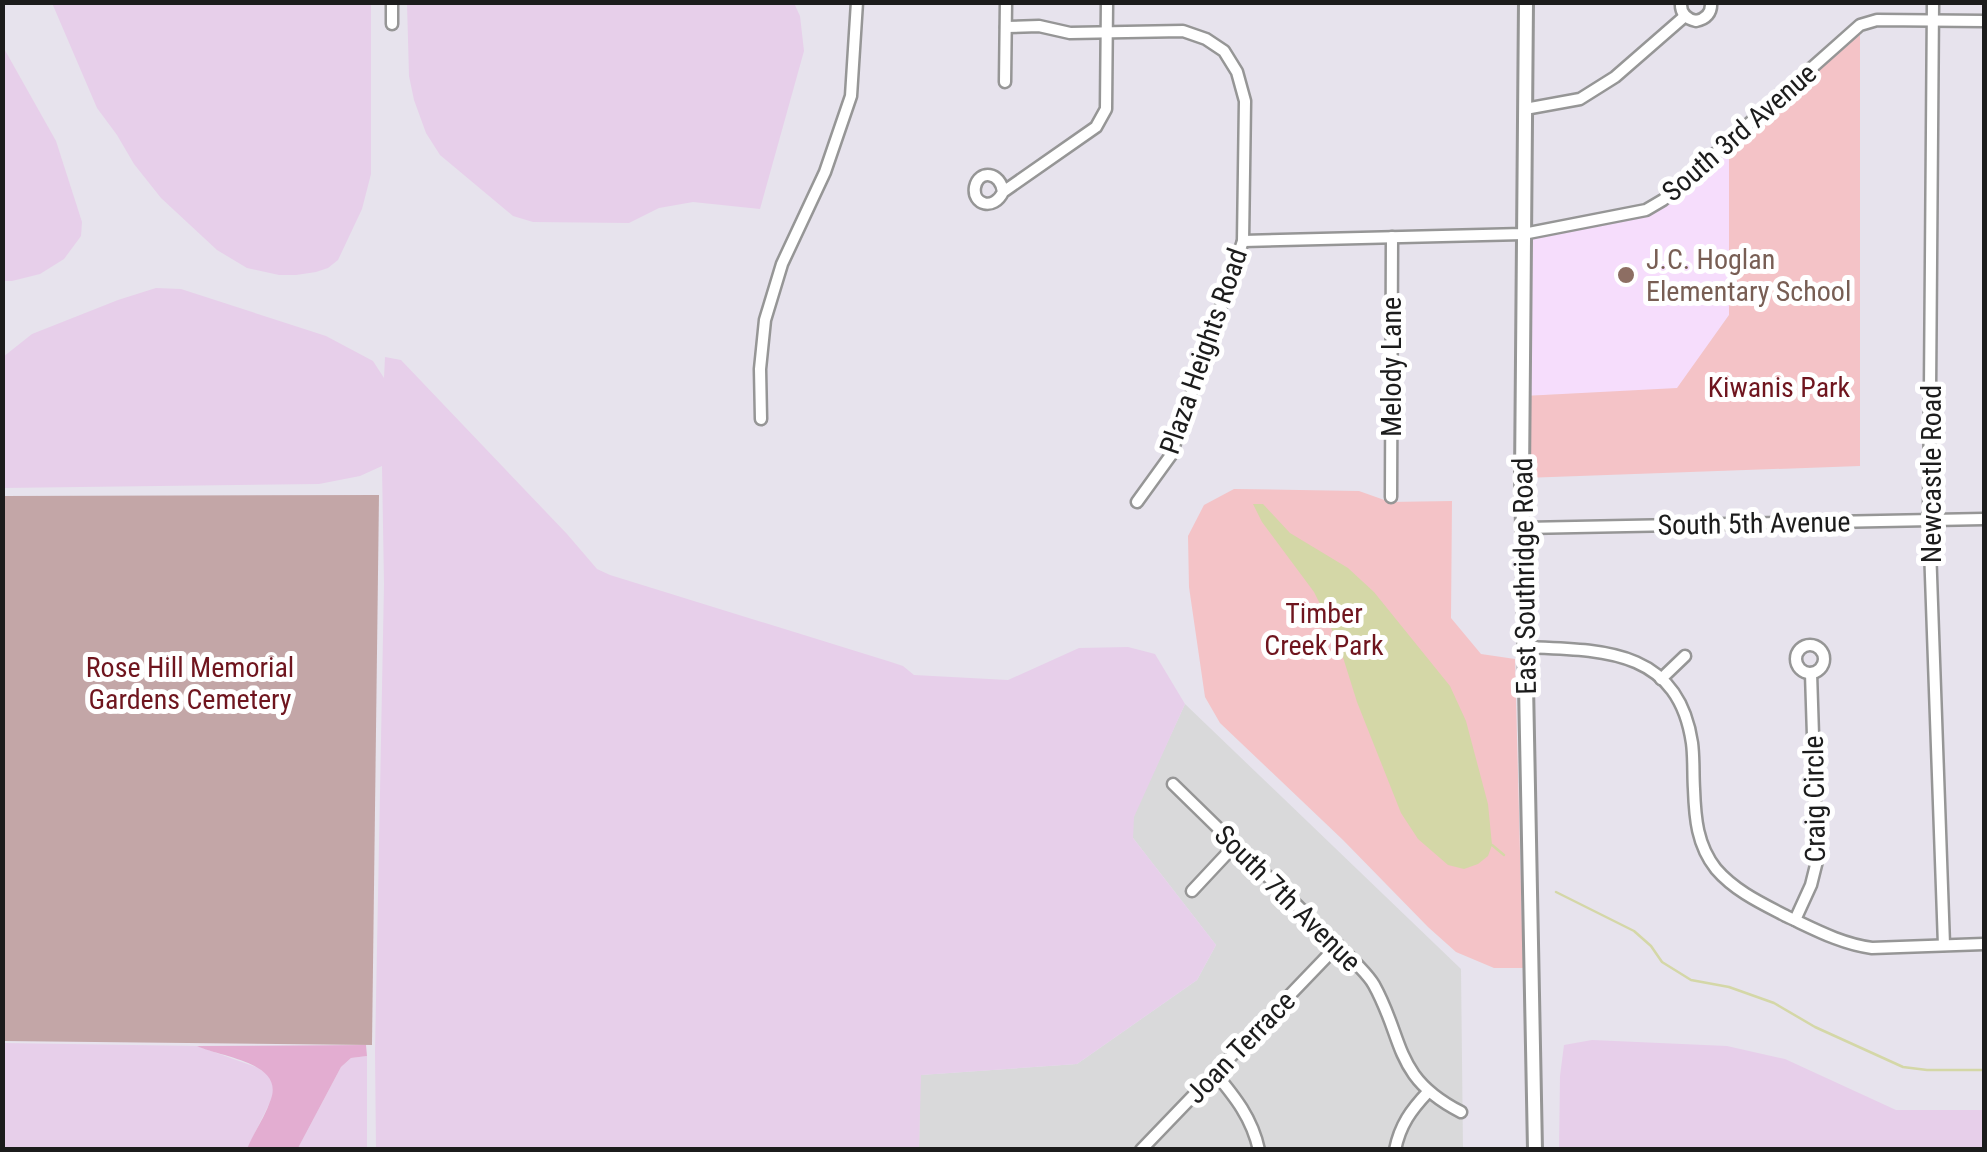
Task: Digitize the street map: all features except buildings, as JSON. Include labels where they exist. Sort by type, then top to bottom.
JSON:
[{"type":"street","points":[[392,2],[392,24]]},
{"type":"street","points":[[761,419],[760,369],[765,320],[782,264],[825,172],[851,96],[858,2]]},
{"type":"street","points":[[1006,2],[1006,82]]},
{"type":"street","points":[[1003,192],[1096,127],[1106,109],[1107,2]]},
{"type":"street","name":"East Southridge Road","points":[[1526,2],[1523,528],[1535,1150]]},
{"type":"street","points":[[1682,2],[1682,11],[1690,20],[1702,20],[1710,11],[1711,2]]},
{"type":"street","name":"Newcastle Road","points":[[1933,2],[1929,520],[1944,945]]},
{"type":"street","points":[[1525,109],[1580,99],[1615,77],[1686,16]]},
{"type":"street","name":"South 3rd Avenue","points":[[1243,241],[1524,234],[1635,213],[1654,207],[1860,25],[1876,20],[1984,22]]},
{"type":"street","points":[[1006,27],[1039,26],[1070,34],[1107,33]]},
{"type":"street","name":"Plaza Heights Road","points":[[1107,33],[1184,32],[1206,39],[1224,51],[1237,72],[1245,101],[1243,241],[1171,455],[1137,502]]},
{"type":"street","name":"Melody Lane","points":[[1390,497],[1392,238]]},
{"type":"street","name":"South 5th Avenue","points":[[1523,528],[1984,519]]},
{"type":"street","points":[[1525,647],[1621,655],[1661,678],[1682,708],[1688,726],[1698,834],[1716,868],[1741,892],[1846,944],[1872,948],[1984,944]]},
{"type":"street","points":[[1661,678],[1685,656]]},
{"type":"street","name":"Craig Circle","points":[[1795,920],[1812,885],[1816,861],[1811,673]]},
{"type":"street","name":"South 7th Avenue","points":[[1173,784],[1372,982],[1411,1071],[1428,1092],[1461,1112]]},
{"type":"street","points":[[1192,891],[1235,845]]},
{"type":"street","name":"Joan Terrace","points":[[1141,1150],[1338,945]]},
{"type":"street","points":[[1216,1073],[1242,1104],[1258,1150]]},
{"type":"street","points":[[1395,1150],[1398,1133],[1409,1113],[1428,1092]]},
{"type":"shaded area","points":[[52,3],[371,3],[371,174],[362,209],[338,260],[316,272],[279,275],[247,268],[217,250],[161,198],[134,164],[97,108]]},
{"type":"shaded area","points":[[407,3],[794,3],[800,16],[804,51],[760,209],[693,202],[659,208],[629,223],[533,222],[513,216],[440,155],[426,133],[409,76]]},
{"type":"shaded area","points":[[2,45],[56,141],[82,222],[81,236],[64,259],[40,274],[12,281],[2,281]]},
{"type":"shaded area","name":"J.C. Hoglan Elementary School","points":[[1729,141],[1729,315],[1677,389],[1523,396],[1523,234],[1654,207]]},
{"type":"shaded area","points":[[156,288],[181,289],[326,336],[373,361],[384,378],[385,357],[401,360],[597,569],[610,575],[891,662],[914,675],[1008,680],[1079,648],[1128,647],[1155,654],[1185,704],[1134,817],[1133,838],[1216,945],[1197,980],[1077,1064],[921,1075],[919,1149],[376,1149],[384,584],[382,466],[360,476],[319,484],[3,488],[3,357],[32,334]]},
{"type":"shaded area","points":[[1253,504],[1263,504],[1290,533],[1348,568],[1374,592],[1450,686],[1466,721],[1488,804],[1492,845],[1488,856],[1478,864],[1464,869],[1448,865],[1418,839],[1401,813],[1325,614]]},
{"type":"shaded area","points":[[1185,704],[1461,969],[1463,1149],[919,1150],[920,1075],[1077,1064],[1197,980],[1216,945],[1133,838],[1133,817]]},
{"type":"shaded area","points":[[1592,1040],[1727,1046],[1785,1059],[1896,1110],[1984,1110],[1984,1149],[1559,1149],[1564,1045]]},
{"type":"shaded area","points":[[3,1043],[197,1046],[259,1068],[273,1082],[273,1096],[247,1149],[3,1150]]},
{"type":"shaded area","points":[[366,1045],[367,1056],[351,1058],[341,1067],[297,1150],[247,1149],[271,1099],[268,1077],[247,1063],[197,1046]]},
{"type":"shaded area","points":[[367,1056],[367,1149],[297,1150],[341,1067],[351,1058]]},
{"type":"green space","name":"Kiwanis Park","points":[[1860,25],[1860,466],[1522,478],[1523,396],[1677,388],[1729,315],[1729,141]]},
{"type":"green space","name":"Timber Creek Park","points":[[1234,489],[1359,491],[1390,502],[1452,501],[1451,618],[1481,654],[1515,659],[1523,968],[1494,968],[1456,952],[1220,723],[1205,697],[1189,587],[1188,536],[1204,505]]},
{"type":"green space","name":"Rose Hill Memorial Gardens Cemetery","points":[[379,495],[372,1045],[3,1041],[3,496]]},
{"type":"waterway","points":[[1492,845],[1504,855]]},
{"type":"waterway","points":[[1556,892],[1634,931],[1662,962],[1691,980],[1729,987],[1774,1003],[1815,1027],[1903,1067],[1984,1070]]},
{"type":"place","name":"J.C. Hoglan Elementary School","points":[[1626,275]]}]
